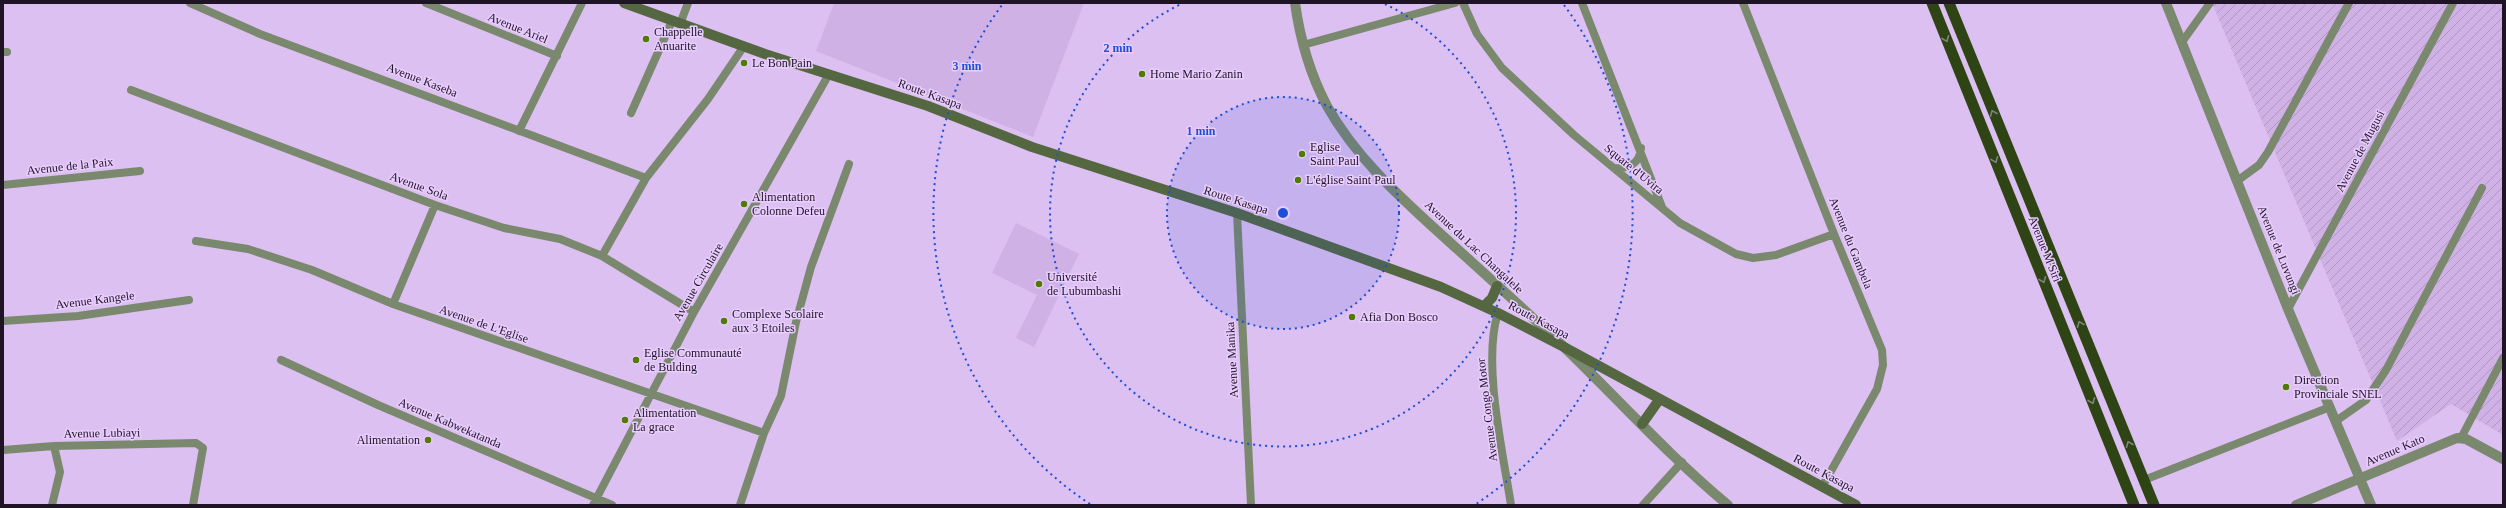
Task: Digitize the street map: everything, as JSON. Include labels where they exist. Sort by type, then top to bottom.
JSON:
[{"type":"highway","name":"Avenue M'Siri","points":[[1932,3],[2134,505]]},
{"type":"highway","name":"Avenue M'Siri","points":[[1948,3],[2154,505]]},
{"type":"main road","name":"Route Kasapa","points":[[624,3],[744,46],[928,106],[1032,147],[1237,213],[1441,287],[1484,306],[1564,347],[1659,400],[1856,505]]},
{"type":"main road","points":[[1484,306],[1492,298],[1497,286]]},
{"type":"main road","points":[[1642,424],[1659,400]]},
{"type":"street","name":"Avenue Kaseba","points":[[190,3],[260,34],[412,88],[519,131],[646,178]]},
{"type":"street","name":"Avenue Ariel","points":[[426,3],[557,56]]},
{"type":"street","points":[[519,131],[582,3]]},
{"type":"street","points":[[631,113],[676,22],[688,3]]},
{"type":"street","name":"Avenue du Lac Changalele","points":[[1295,3],[1303,45],[1314,78],[1328,107],[1359,152],[1409,205],[1564,347],[1642,424],[1728,505]]},
{"type":"street","points":[[1303,45],[1455,3]]},
{"type":"street","name":"Square d'Uvira","points":[[1463,3],[1476,34],[1502,68],[1614,168],[1663,208]]},
{"type":"street","name":"Square d'Uvira","points":[[1582,3],[1641,148],[1663,208]]},
{"type":"street","name":"Avenue du Gambela","points":[[1743,3],[1834,234],[1882,350],[1884,365],[1877,389],[1822,487]]},
{"type":"street","name":"Avenue de Luvungi","points":[[2166,3],[2288,309],[2371,505]]},
{"type":"street","points":[[2182,42],[2210,3]]},
{"type":"street","points":[[2237,181],[2259,165],[2268,152],[2349,3]]},
{"type":"street","name":"Avenue de Mugusi","points":[[2288,309],[2452,3]]},
{"type":"street","points":[[602,256],[646,178],[704,104],[744,46]]},
{"type":"street","name":"Avenue Circulaire","points":[[594,502],[650,393],[694,312],[829,74]]},
{"type":"street","name":"Avenue Sola","points":[[130,90],[435,205],[504,228],[560,239],[602,256],[694,312]]},
{"type":"street","points":[[1614,168],[1623,169],[1634,164],[1638,159],[1641,148]]},
{"type":"street","points":[[740,505],[764,433],[781,396],[796,322],[811,267],[849,164]]},
{"type":"street","name":"Avenue de la Paix","points":[[3,185],[140,172]]},
{"type":"street","points":[[2336,421],[2366,400],[2386,370],[2482,188]]},
{"type":"street","points":[[393,304],[435,205]]},
{"type":"street","points":[[1663,208],[1680,223],[1745,258],[1776,255],[1834,234]]},
{"type":"street","name":"Avenue Manika","points":[[1237,213],[1251,505]]},
{"type":"street","name":"Avenue de L'Eglise","points":[[196,241],[260,252],[312,270],[393,304],[764,433]]},
{"type":"street","name":"Avenue Kangele","points":[[3,321],[78,316],[189,300]]},
{"type":"street","name":"Avenue Congo Motor","points":[[1498,313],[1492,337],[1492,352],[1497,413],[1511,505]]},
{"type":"street","points":[[2503,358],[2461,438],[2503,460]]},
{"type":"street","name":"Avenue Kabwekatanda","points":[[281,360],[594,502],[612,505]]},
{"type":"street","points":[[2144,480],[2330,407]]},
{"type":"street","name":"Avenue Kato","points":[[2296,505],[2461,438]]},
{"type":"street","name":"Avenue Lubiayi","points":[[3,450],[54,446],[196,443],[201,445],[203,448],[193,505]]},
{"type":"street","points":[[52,505],[60,472],[54,446]]},
{"type":"street","points":[[1643,505],[1682,462]]},
{"type":"shaded area","points":[[834,3],[1084,3],[1033,137],[816,51]]},
{"type":"shaded area","points":[[2212,3],[2503,3],[2503,435],[2451,404],[2397,441]]},
{"type":"shaded area","name":"Université de Lubumbashi","points":[[1016,223],[1079,254],[1034,347],[1016,338],[1037,295],[992,273]]},
{"type":"place","name":"Chappelle Anuarite","points":[[646,39]]},
{"type":"place","name":"Le Bon Pain","points":[[744,63]]},
{"type":"place","name":"Home Mario Zanin","points":[[1142,74]]},
{"type":"place","name":"Eglise Saint Paul","points":[[1302,154]]},
{"type":"place","name":"L'église Saint Paul","points":[[1298,180]]},
{"type":"place","name":"Alimentation Colonne Defeu","points":[[744,204]]},
{"type":"place","name":"Université de Lubumbashi","points":[[1039,284]]},
{"type":"place","name":"Afia Don Bosco","points":[[1352,317]]},
{"type":"place","name":"Complexe Scolaire aux 3 Etoiles","points":[[724,321]]},
{"type":"place","name":"Eglise Communauté de Bulding","points":[[636,360]]},
{"type":"place","name":"Direction Provinciale SNEL","points":[[2286,387]]},
{"type":"place","name":"Alimentation La grace","points":[[625,420]]},
{"type":"place","name":"Alimentation","points":[[428,440]]}]
